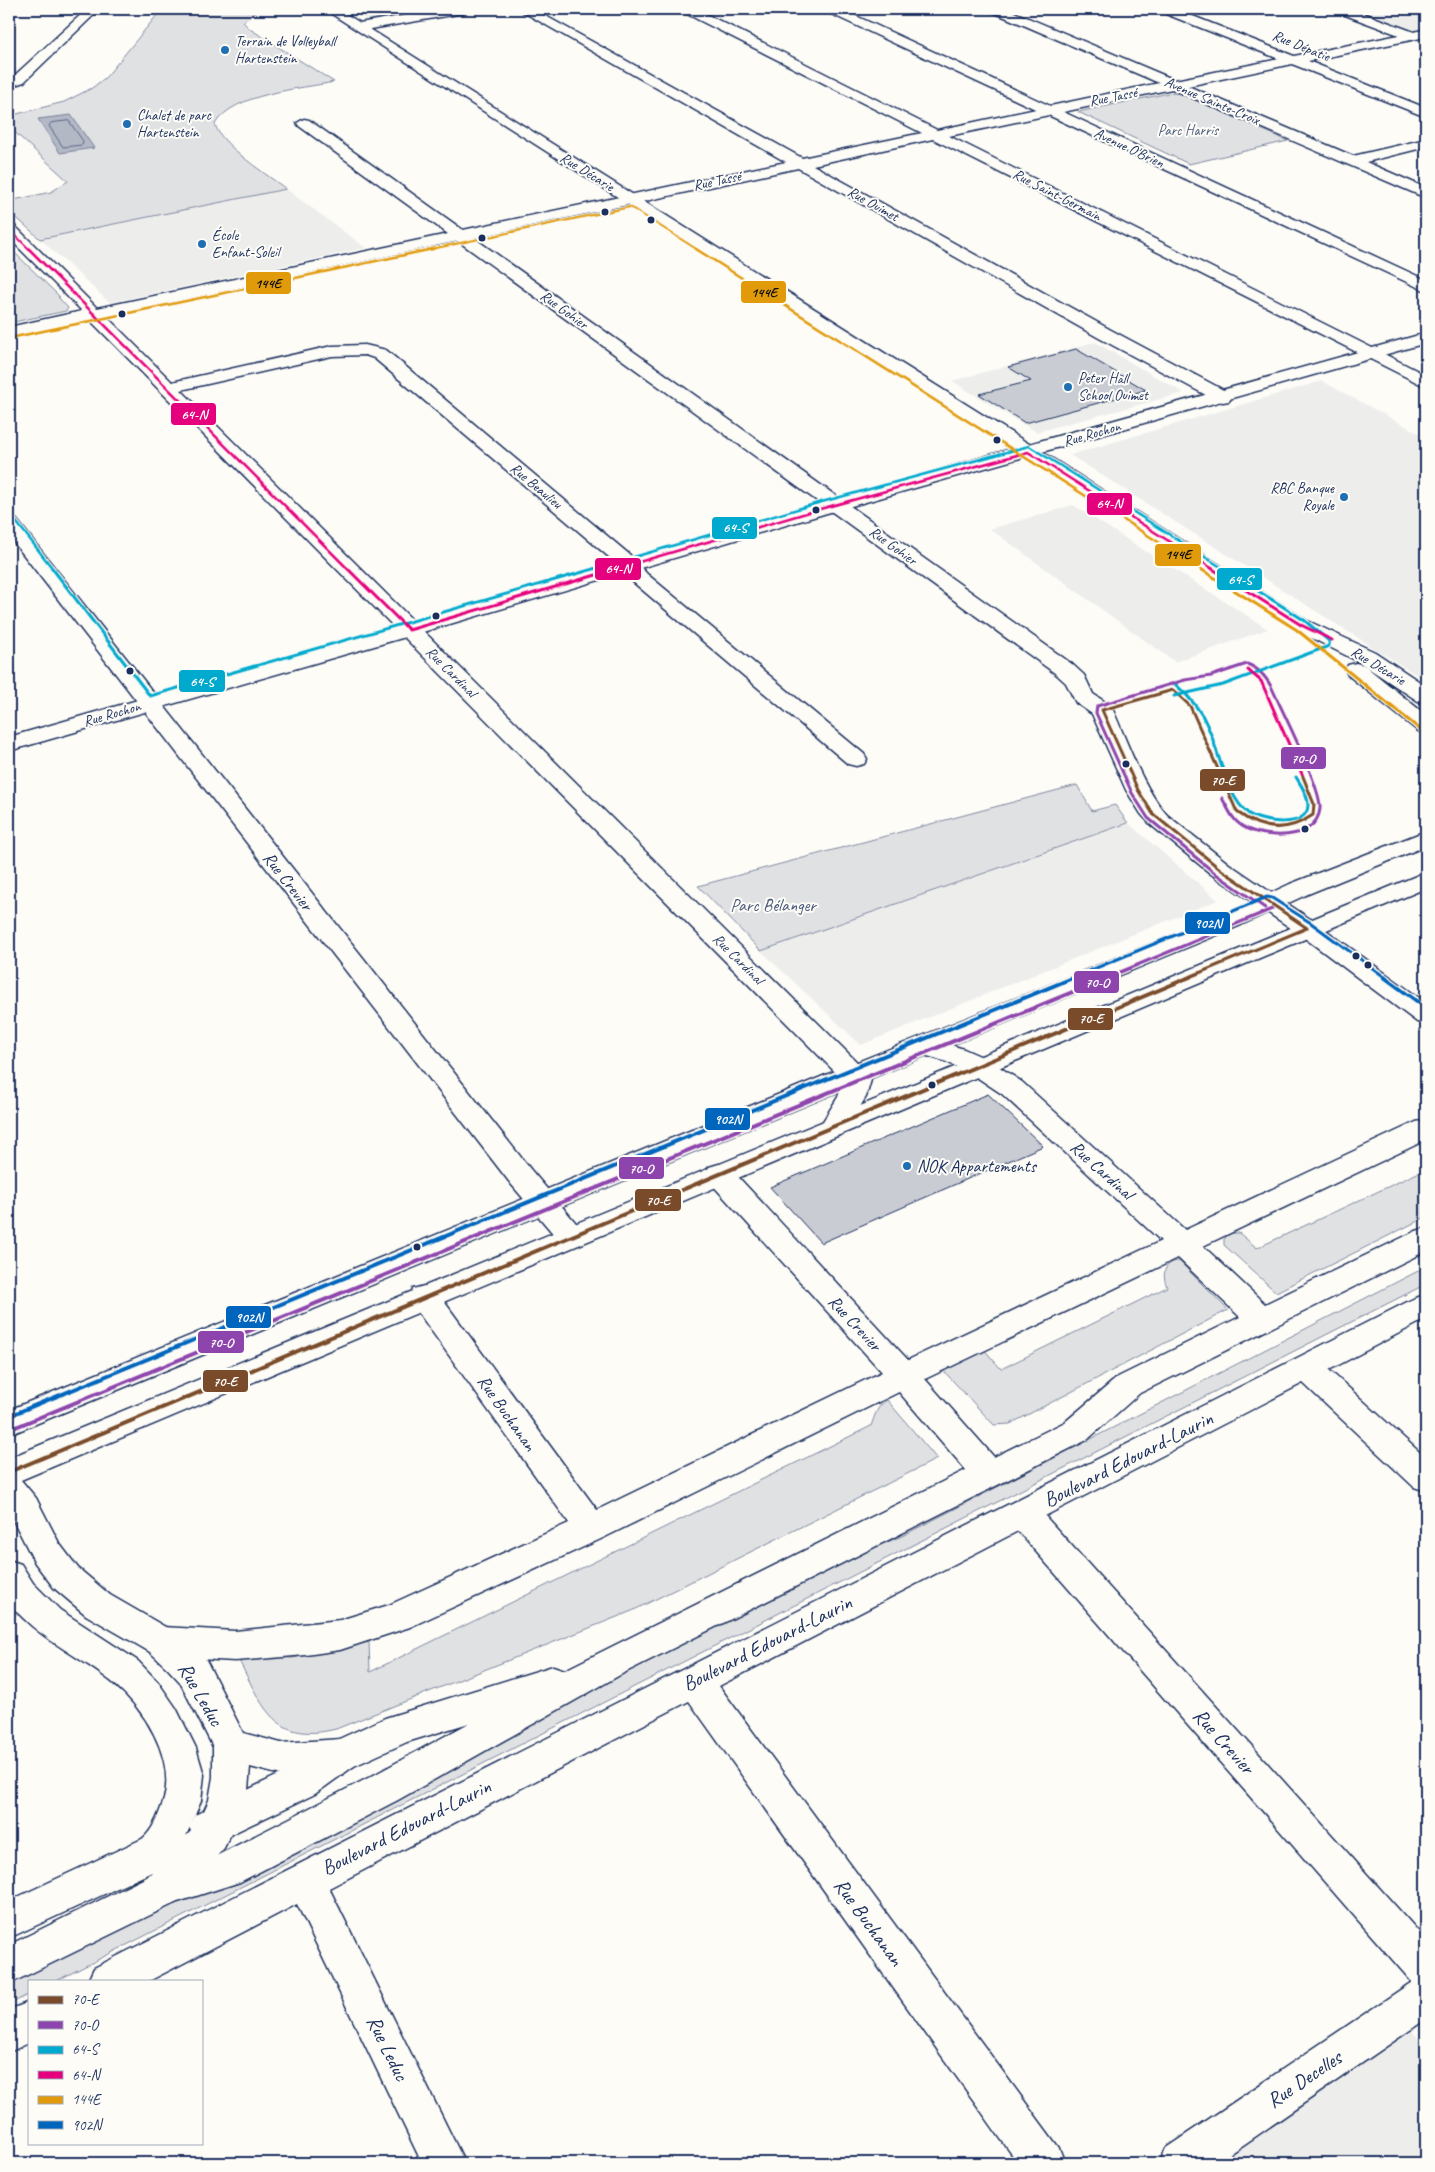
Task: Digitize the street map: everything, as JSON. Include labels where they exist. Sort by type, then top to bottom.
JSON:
[{"type":"street","points":[[9,83],[19,79],[94,9]]},
{"type":"street","name":"Rue Décarie","points":[[330,9],[1301,625],[1367,658],[1426,696]]},
{"type":"street","points":[[359,27],[464,9]]},
{"type":"street","name":"Rue Ouimet","points":[[524,9],[1089,325],[1223,397]]},
{"type":"street","name":"Rue Saint-Germain","points":[[687,9],[1426,382]]},
{"type":"street","name":"Avenue O'Brien","points":[[831,9],[1426,286]]},
{"type":"street","name":"Avenue Sainte-Croix","points":[[997,9],[1426,193]]},
{"type":"street","name":"Rue Dépatie","points":[[1165,9],[1426,113]]},
{"type":"street","points":[[1341,9],[1422,36]]},
{"type":"street","name":"Rue Tassé","points":[[9,332],[1048,110],[1422,36]]},
{"type":"street","name":"Rue Gohier","points":[[304,124],[1064,669],[1076,680],[1084,698],[1102,710],[1138,790],[1153,814],[1166,827],[1220,869],[1307,928],[1426,1016]]},
{"type":"street","points":[[1351,161],[1426,143]]},
{"type":"street","name":"Rue Cardinal","points":[[9,229],[852,1074]]},
{"type":"street","name":"Rue Rochon","points":[[9,744],[409,630],[836,505],[1426,338]]},
{"type":"street","name":"Rue Beaulieu","points":[[168,388],[332,351],[365,350],[380,354],[630,566],[640,578],[856,759]]},
{"type":"street","name":"Rue Crevier","points":[[9,523],[148,703],[571,1236]]},
{"type":"street","name":"Rue Décarie","points":[[1301,625],[1426,726]]},
{"type":"street","points":[[9,1423],[852,1074],[1232,920],[1299,889],[1426,838]]},
{"type":"street","points":[[9,1472],[1426,879]]},
{"type":"street","name":"Rue Cardinal","points":[[924,1046],[954,1055],[979,1066],[1012,1088],[1262,1320]]},
{"type":"street","points":[[834,1126],[854,1092],[856,1080],[852,1074]]},
{"type":"street","points":[[162,1642],[235,1646],[306,1640],[370,1627],[398,1617],[591,1528],[904,1375],[1426,1129]]},
{"type":"street","name":"Rue Crevier","points":[[719,1174],[904,1375],[989,1474]]},
{"type":"street","points":[[9,1965],[161,1890],[226,1870],[384,1788],[607,1664],[1076,1431],[1130,1385],[1426,1238]]},
{"type":"street","name":"Rue Buchanan","points":[[424,1297],[591,1528]]},
{"type":"street","name":"Boulevard Edouard-Laurin","points":[[110,1980],[1426,1306]]},
{"type":"street","points":[[1306,1367],[1426,1478]]},
{"type":"street","name":"Rue Leduc","points":[[9,1489],[24,1508],[47,1553],[66,1578],[98,1605],[162,1642],[193,1671],[230,1746],[232,1777],[228,1801],[219,1822],[204,1846],[161,1890]]},
{"type":"street","name":"Rue Crevier","points":[[1022,1513],[1426,1969]]},
{"type":"street","points":[[9,1574],[31,1608],[66,1635],[126,1672],[152,1700],[164,1720],[183,1764],[185,1786],[179,1811],[159,1849]]},
{"type":"street","points":[[9,1920],[302,1782],[341,1755],[398,1729],[607,1664]]},
{"type":"street","name":"Rue Buchanan","points":[[694,1680],[1044,2163]]},
{"type":"street","points":[[230,1746],[281,1759],[341,1755]]},
{"type":"street","name":"Rue Leduc","points":[[305,1880],[444,2163]]},
{"type":"street","name":"Rue Decelles","points":[[1181,2163],[1426,1996]]},
{"type":"street","points":[[9,2032],[28,2022]]},
{"type":"shaded area","points":[[348,9],[440,9],[368,21]]},
{"type":"shaded area","points":[[1348,9],[1426,9],[1426,33],[1415,36]]},
{"type":"shaded area","name":"École Enfant-Soleil","points":[[286,189],[366,248],[109,302],[40,239]]},
{"type":"shaded area","name":"Peter Hall School Ouimet","points":[[1095,342],[1184,393],[1036,432],[952,381]]},
{"type":"shaded area","points":[[1322,381],[1426,437],[1426,681],[1070,455]]},
{"type":"shaded area","points":[[1073,505],[1268,629],[1175,662],[990,529]]},
{"type":"shaded area","points":[[1128,823],[1218,900],[861,1045],[761,951]]},
{"type":"shaded area","points":[[1393,2009],[1426,2047],[1426,2163],[1177,2163]]},
{"type":"green space","points":[[162,9],[229,9],[233,11],[236,9],[260,9],[243,22],[250,29],[334,82],[286,90],[252,99],[237,105],[224,114],[215,124],[219,132],[235,150],[286,189],[40,239],[9,211],[9,201],[51,192],[68,181],[9,127],[9,116],[64,102],[92,88],[106,77]]},
{"type":"green space","name":"Parc Harris","points":[[1169,93],[1182,94],[1288,141],[1189,164],[1078,112]]},
{"type":"green space","points":[[9,247],[60,297],[58,297],[68,308],[66,311],[9,323]]},
{"type":"green space","name":"Parc Bélanger","points":[[1077,785],[1092,811],[1115,805],[1128,823],[761,951],[698,886]]},
{"type":"green space","points":[[1426,1169],[1426,1217],[1276,1292],[1224,1245],[1224,1239],[1230,1233],[1239,1233],[1257,1248]]},
{"type":"green space","points":[[1179,1261],[1228,1310],[1010,1424],[994,1425],[940,1367],[982,1347],[1001,1369],[1167,1287],[1165,1270],[1170,1264]]},
{"type":"green space","points":[[1426,1267],[1426,1284],[58,1980],[28,1980],[28,1995],[9,2005],[9,1983],[276,1850],[863,1552],[902,1536]]},
{"type":"green space","points":[[887,1400],[937,1459],[632,1611],[336,1729],[314,1732],[297,1731],[283,1725],[271,1716],[262,1704],[236,1655],[292,1658],[369,1642],[370,1672],[871,1426],[879,1408]]},
{"type":"water","points":[[71,115],[94,148],[60,153],[38,119]]},
{"type":"building","points":[[1076,349],[1146,390],[1025,423],[979,394],[1031,381],[1008,367]]},
{"type":"building","name":"NOK Appartements","points":[[988,1094],[1043,1146],[821,1243],[770,1187]]},
{"type":"transit line","name":"144E","points":[[10,338],[630,207],[1297,630],[1422,731]]},
{"type":"transit line","name":"64-N","points":[[9,229],[409,630],[820,509],[1028,452],[1301,625],[1332,640]]},
{"type":"transit line","name":"64-S","points":[[14,519],[150,696],[407,624],[818,503],[1029,446],[1304,620],[1329,641],[1329,646],[1325,649],[1223,685],[1174,696]]},
{"type":"transit line","name":"70-O","points":[[1222,798],[1233,817],[1242,826],[1251,831],[1274,836],[1299,832],[1309,827],[1316,820],[1320,809],[1319,800],[1308,769],[1272,688],[1255,667],[1247,664],[1211,676],[1185,680],[1097,706],[1096,713],[1132,793],[1148,818],[1216,874],[1265,908]]},
{"type":"transit line","name":"64-N","points":[[1248,670],[1261,681],[1302,774]]},
{"type":"transit line","name":"64-S","points":[[1176,685],[1187,694],[1203,716],[1233,793],[1247,813],[1253,817],[1280,822],[1298,819],[1305,815],[1308,808],[1308,800],[1296,777]]},
{"type":"transit line","name":"70-E","points":[[1302,774],[1314,804],[1313,815],[1294,826],[1284,828],[1275,829],[1255,824],[1237,812],[1190,706],[1173,690],[1102,710],[1138,790],[1153,814],[1220,869],[1307,928]]},
{"type":"transit line","name":"902N","points":[[9,1416],[851,1068],[1230,914],[1267,897],[1272,898],[1311,923],[1426,1008]]},
{"type":"transit line","name":"70-O","points":[[11,1429],[1272,909]]},
{"type":"transit line","name":"70-E","points":[[9,1472],[1307,928]]},
{"type":"place","name":"Terrain de Volleyball Hartenstein","points":[[225,50]]},
{"type":"place","name":"Chalet de parc Hartenstein","points":[[127,124]]},
{"type":"place","name":"École Enfant-Soleil","points":[[202,244]]},
{"type":"place","name":"Peter Hall School Ouimet","points":[[1068,387]]},
{"type":"place","name":"RBC Banque Royale","points":[[1344,497]]},
{"type":"place","name":"NOK Appartements","points":[[907,1166]]}]
